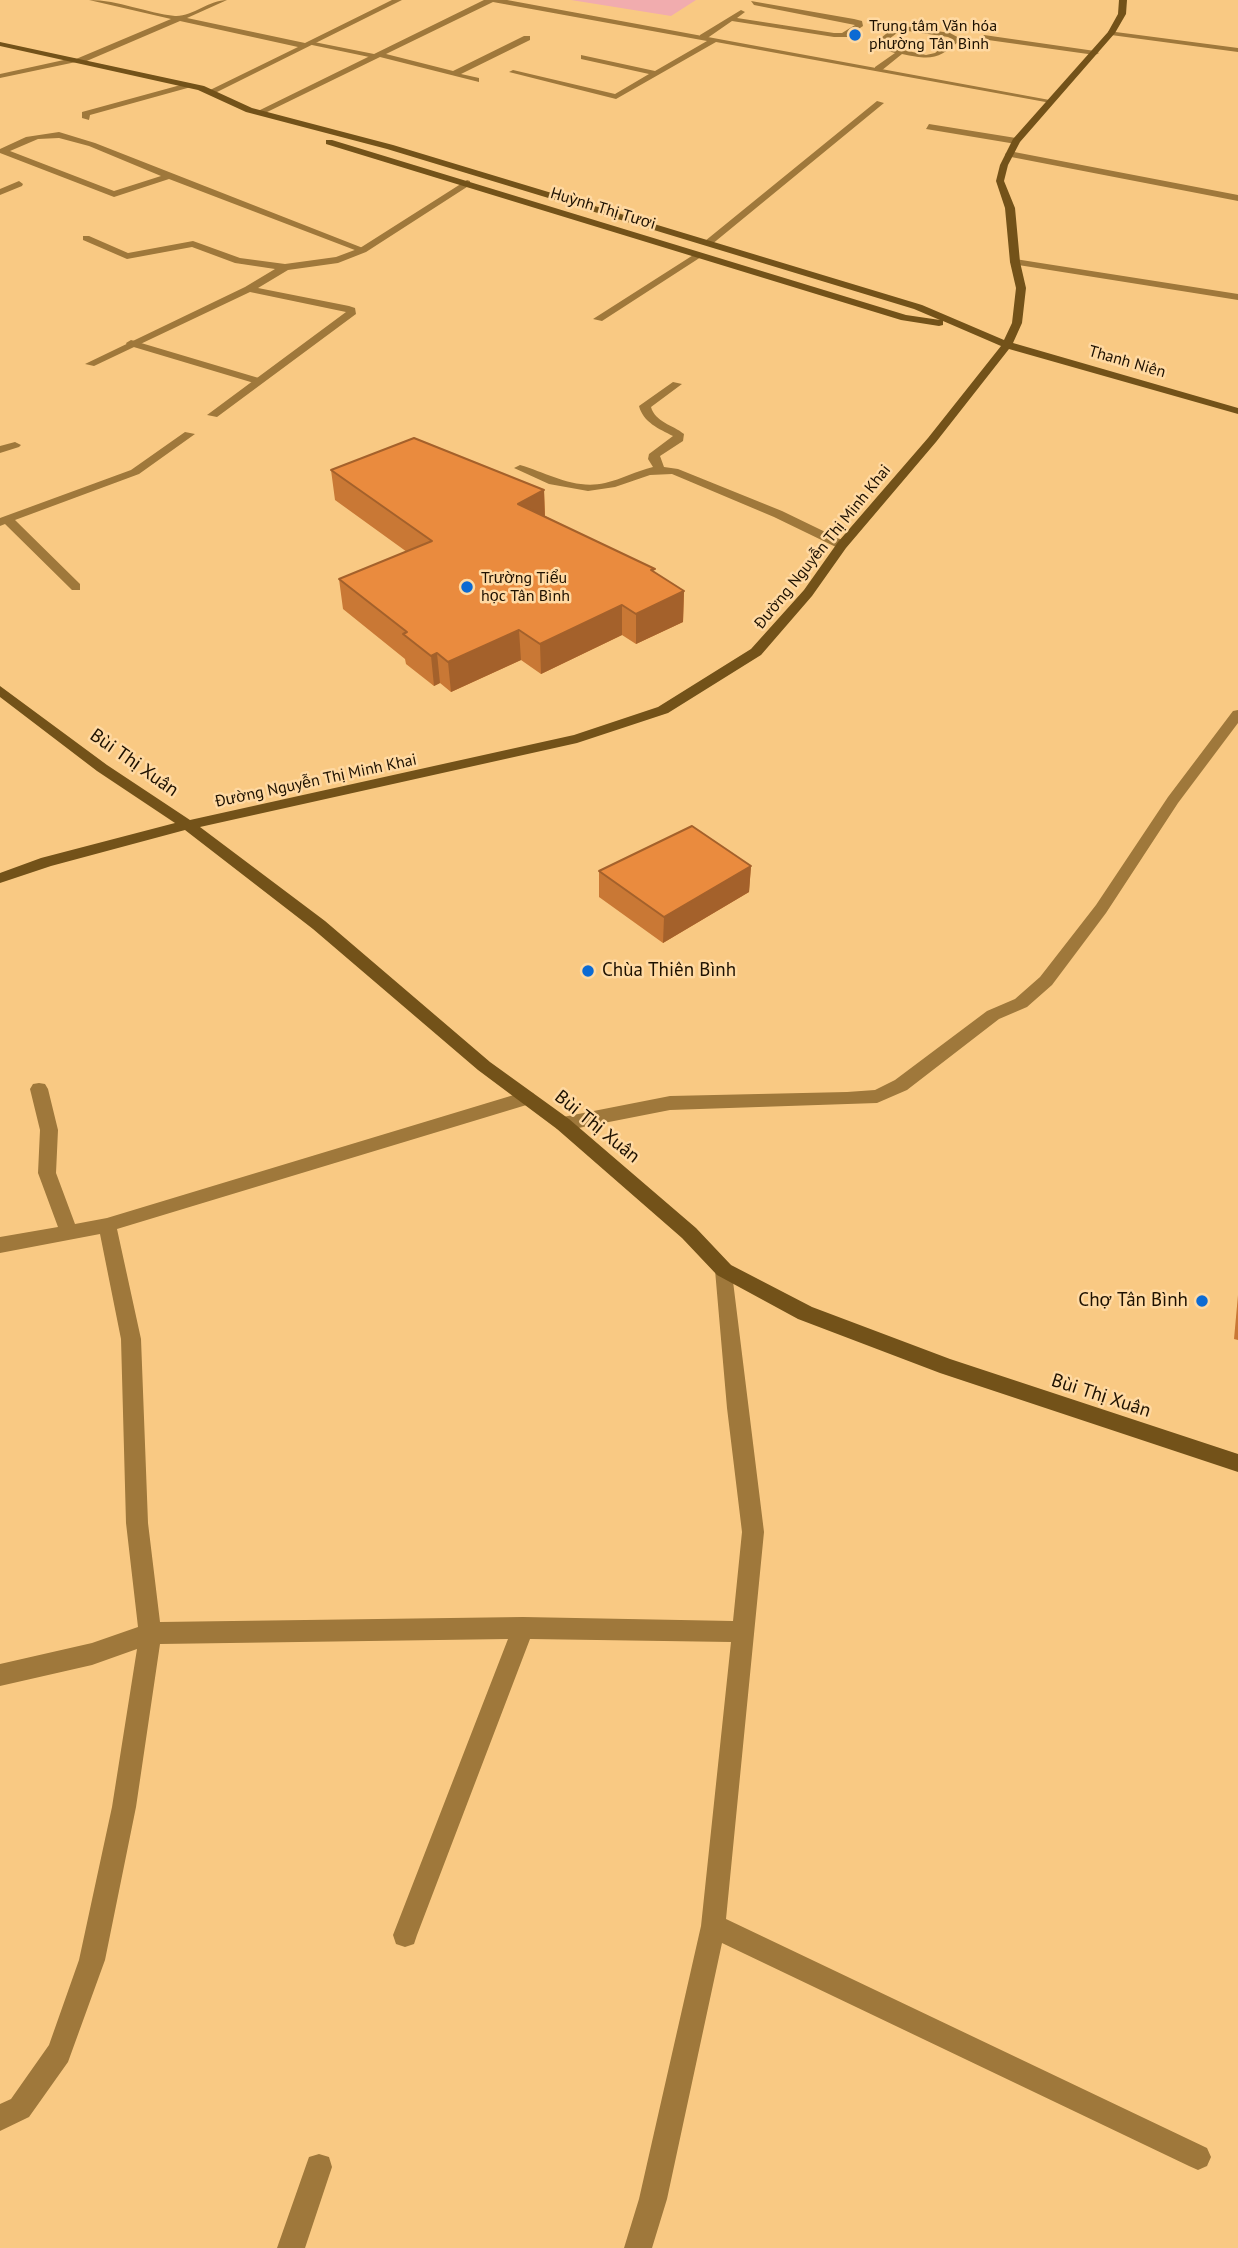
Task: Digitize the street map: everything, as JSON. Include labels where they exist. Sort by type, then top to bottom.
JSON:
[{"type":"main road","name":"Đường Nguyễn Thị Minh Khai","points":[[0,877],[46,862],[188,825],[577,739],[663,710],[757,652],[808,593],[842,545],[932,440],[1007,345],[1017,323],[1020,296],[1010,208],[1000,181],[1009,154],[1016,141],[1111,33],[1122,14],[1123,0]]},
{"type":"main road","name":"Huỳnh Thị Tươi","points":[[0,44],[188,85],[254,111],[390,147],[918,307],[1007,345]]},
{"type":"main road","name":"Huỳnh Thị Tươi","points":[[254,111],[265,123],[905,318],[953,324]]},
{"type":"main road","points":[[792,283],[806,273]]},
{"type":"main road","name":"Thanh Niên","points":[[1007,345],[1238,411]]},
{"type":"main road","name":"Bùi Thị Xuân","points":[[0,690],[102,768],[188,825],[319,925],[484,1066],[563,1124],[688,1233],[724,1270],[805,1313],[947,1367],[1238,1463]]},
{"type":"street","points":[[93,0],[309,45],[376,55],[476,80]]},
{"type":"street","points":[[0,76],[76,61],[223,0]]},
{"type":"street","points":[[211,93],[398,0]]},
{"type":"street","points":[[254,111],[493,0],[1051,101]]},
{"type":"street","points":[[703,37],[732,19],[751,2],[853,20],[859,23],[859,26],[844,35],[834,35],[732,19]]},
{"type":"street","points":[[878,69],[899,53],[926,57],[937,55],[957,39],[950,35],[900,27],[875,43],[875,46],[899,53]]},
{"type":"street","points":[[1111,33],[1238,50]]},
{"type":"street","points":[[984,37],[1095,52]]},
{"type":"street","points":[[454,74],[527,38]]},
{"type":"street","points":[[603,105],[716,39]]},
{"type":"street","points":[[584,57],[658,74]]},
{"type":"street","points":[[513,72],[616,97]]},
{"type":"street","points":[[86,118],[83,116],[86,114],[188,85]]},
{"type":"street","points":[[708,243],[880,103]]},
{"type":"street","points":[[929,127],[1016,141]]},
{"type":"street","points":[[169,176],[114,194],[3,151],[51,135],[60,135],[169,176],[363,250]]},
{"type":"street","points":[[1009,154],[1238,198]]},
{"type":"street","points":[[86,238],[127,256],[193,244],[238,261],[285,267],[338,260],[363,250],[467,183]]},
{"type":"street","points":[[0,192],[19,184]]},
{"type":"street","points":[[598,319],[698,254]]},
{"type":"street","points":[[1015,262],[1238,297]]},
{"type":"street","points":[[90,364],[248,289],[285,267]]},
{"type":"street","points":[[213,415],[351,314],[351,310],[248,289]]},
{"type":"street","points":[[131,344],[258,381]]},
{"type":"street","points":[[659,468],[654,454],[679,439],[678,434],[661,426],[646,414],[645,406],[677,384]]},
{"type":"street","points":[[76,587],[4,521],[135,472],[189,433]]},
{"type":"street","points":[[0,450],[15,445]]},
{"type":"street","points":[[520,468],[549,481],[589,488],[609,485],[659,468],[693,477],[842,545]]},
{"type":"street","points":[[563,1124],[670,1103],[847,1099],[877,1096],[901,1085],[993,1016],[1021,1003],[1046,981],[1101,909],[1172,800],[1238,714]]},
{"type":"street","points":[[39,1088],[49,1130],[47,1173],[69,1232]]},
{"type":"street","points":[[0,1245],[107,1225],[527,1098]]},
{"type":"street","points":[[0,2118],[20,2108],[59,2053],[92,1960],[124,1807],[150,1633],[137,1523],[131,1339],[107,1225]]},
{"type":"street","points":[[638,2248],[653,2200],[713,1927],[753,1532],[737,1408],[724,1270]]},
{"type":"street","points":[[0,1675],[92,1654],[150,1633],[523,1628],[741,1632]]},
{"type":"street","points":[[405,1936],[523,1628]]},
{"type":"street","points":[[713,1927],[1198,2157]]},
{"type":"street","points":[[291,2248],[319,2167]]},
{"type":"shaded area","points":[[571,0],[696,0],[671,16]]},
{"type":"building","points":[[414,438],[544,490],[518,504],[655,569],[651,570],[684,591],[636,614],[622,605],[540,644],[519,630],[448,662],[437,653],[431,656],[403,634],[407,632],[339,579],[432,541],[331,470]]},
{"type":"building","points":[[692,826],[751,866],[664,917],[599,871]]},
{"type":"place","name":"Trung tâm Văn hóa phường Tân Bình","points":[[855,35]]},
{"type":"place","name":"Trường Tiểu học Tân Bình","points":[[467,587]]},
{"type":"place","name":"Chùa Thiên Bình","points":[[588,971]]},
{"type":"place","name":"Chợ Tân Bình","points":[[1202,1301]]}]
